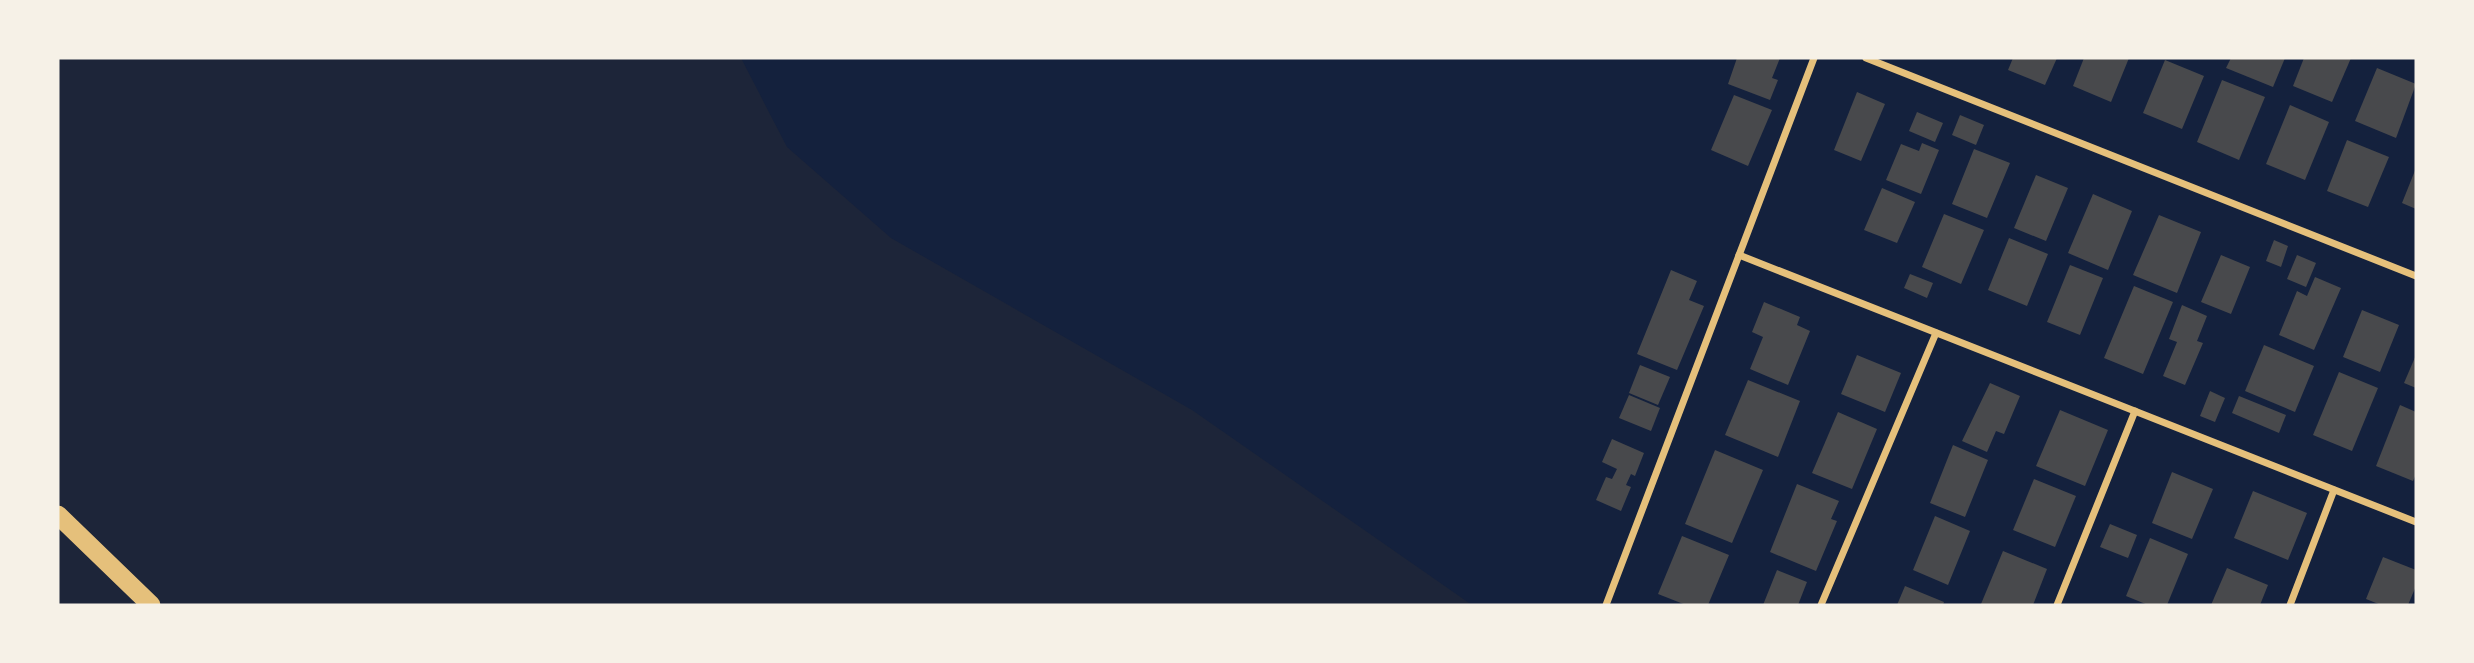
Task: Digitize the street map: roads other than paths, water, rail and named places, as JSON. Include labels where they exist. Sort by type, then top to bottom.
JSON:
[{"type":"highway","points":[[58,515],[151,605]]},
{"type":"street","points":[[1606,605],[1814,58]]},
{"type":"street","points":[[1866,58],[2416,276]]},
{"type":"street","points":[[1739,255],[2416,522]]},
{"type":"street","points":[[1821,605],[1936,332]]},
{"type":"street","points":[[2057,605],[2135,411]]},
{"type":"street","points":[[2290,605],[2334,490]]}]
